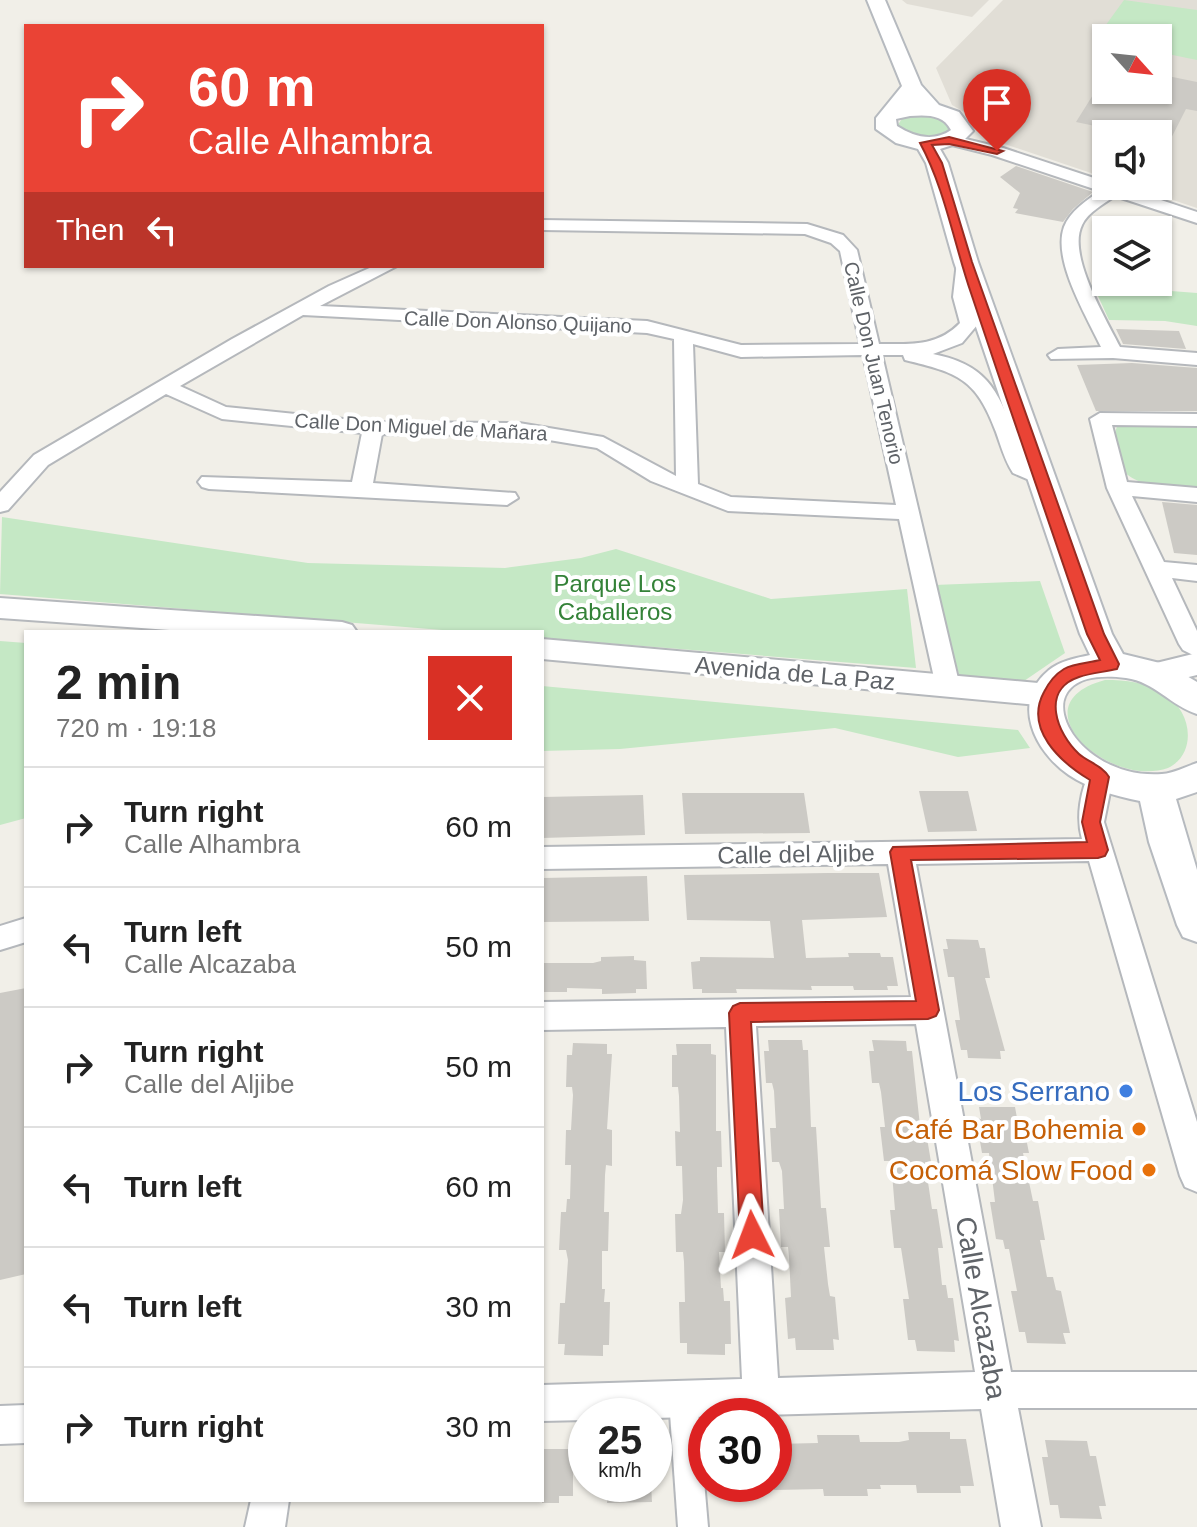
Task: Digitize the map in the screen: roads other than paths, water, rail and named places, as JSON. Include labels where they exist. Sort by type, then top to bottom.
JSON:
[{"type":"main road","points":[[876,0],[912,87],[939,112],[959,122],[945,138],[937,163],[966,262],[1041,478],[1096,634],[1111,664]]},
{"type":"main road","points":[[888,0],[897,27],[901,58]]},
{"type":"main road","points":[[912,87],[884,124],[887,129],[904,139],[945,138]]},
{"type":"main road","points":[[892,114],[913,109],[939,112]]},
{"type":"main road","points":[[1197,701],[1179,686],[1155,674],[1111,664],[1072,672],[1058,682],[1047,705],[1051,732],[1062,749],[1100,777],[1127,786],[1155,789],[1179,785],[1197,777]]},
{"type":"main road","points":[[1155,789],[1168,842],[1197,925]]},
{"type":"street","points":[[945,138],[997,151],[1092,182]]},
{"type":"street","points":[[1099,200],[1072,227],[1070,243],[1076,270],[1113,352]]},
{"type":"street","points":[[1145,200],[1197,218]]},
{"type":"street","name":"Calle Don Juan Tenorio","points":[[544,225],[787,227],[823,232],[848,250],[948,687]]},
{"type":"street","points":[[872,352],[931,349],[955,339],[969,324],[962,297],[966,262]]},
{"type":"street","points":[[0,505],[41,460],[335,290],[384,268]]},
{"type":"street","name":"Calle Don Alonso Quijano","points":[[304,310],[647,327],[741,351],[872,352]]},
{"type":"street","points":[[683,338],[687,487]]},
{"type":"street","points":[[872,352],[933,359],[961,368],[985,384],[1020,468],[1041,478]]},
{"type":"street","points":[[1058,355],[1113,352],[1197,359]]},
{"type":"street","name":"Calle Don Miguel de Mañara","points":[[165,386],[222,413],[373,428],[519,429],[603,443],[652,472],[728,504],[908,513]]},
{"type":"street","points":[[1197,420],[1100,419],[1118,488],[1191,644],[1197,648]]},
{"type":"street","points":[[361,489],[373,428]]},
{"type":"street","points":[[652,472],[687,461]]},
{"type":"street","points":[[209,482],[507,498]]},
{"type":"street","points":[[1118,488],[1197,495]]},
{"type":"street","points":[[1154,569],[1197,573]]},
{"type":"street","points":[[0,608],[314,630]]},
{"type":"street","points":[[0,626],[61,630]]},
{"type":"street","name":"Avenida de La Paz","points":[[544,649],[948,687],[1047,705]]},
{"type":"street","points":[[1155,674],[1197,664]]},
{"type":"street","name":"Avenida de La Paz","points":[[544,667],[1047,705]]},
{"type":"street","points":[[1100,777],[1091,822],[1197,1176]]},
{"type":"street","name":"Calle del Aljibe","points":[[544,858],[1098,850]]},
{"type":"street","name":"Calle Alcazaba","points":[[900,852],[1021,1527]]},
{"type":"street","points":[[0,938],[24,931]]},
{"type":"street","points":[[544,1016],[928,1010]]},
{"type":"street","points":[[740,1013],[761,1398],[996,1390],[1197,1390]]},
{"type":"street","points":[[683,1399],[693,1527]]},
{"type":"street","points":[[544,1403],[688,1399]]},
{"type":"street","points":[[0,1425],[24,1424]]},
{"type":"street","points":[[265,1527],[270,1502]]},
{"type":"place","name":"Los Serrano","points":[[1126,1091]]},
{"type":"place","name":"Café Bar Bohemia","points":[[1139,1129]]},
{"type":"place","name":"Cocomá Slow Food","points":[[1149,1170]]},
{"type":"park label","name":"Parque Los Caballeros","points":[[615,597]]}]
